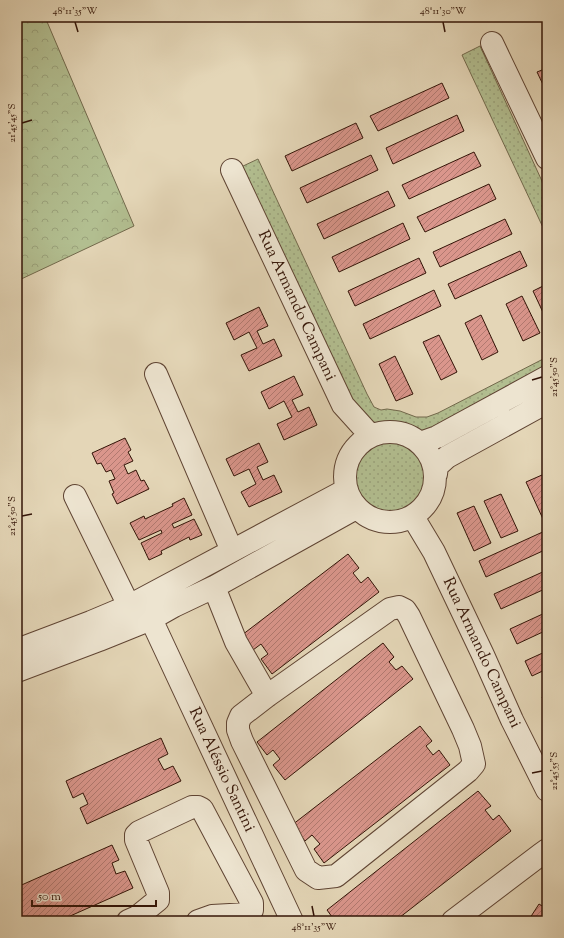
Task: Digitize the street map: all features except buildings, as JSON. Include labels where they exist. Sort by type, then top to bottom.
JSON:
[{"type":"street","points":[[492,43],[547,158]]},
{"type":"street","name":"Rua Armando Campani","points":[[232,170],[343,405],[371,436]]},
{"type":"street","points":[[156,374],[232,551]]},
{"type":"street","points":[[420,442],[425,442],[438,437],[547,377]]},
{"type":"street","points":[[436,474],[431,457],[420,442],[405,434],[388,432],[371,436],[358,446],[349,459],[344,474],[351,499],[368,517],[382,522],[397,522],[413,517],[425,508],[434,491],[437,466],[447,457],[547,402]]},
{"type":"street","points":[[74,496],[129,606]]},
{"type":"street","points":[[17,650],[129,606],[232,551],[351,499]]},
{"type":"street","points":[[17,671],[151,619],[214,587],[351,499]]},
{"type":"street","name":"Rua Armando Campani","points":[[413,517],[434,552],[512,720],[547,790]]},
{"type":"street","points":[[214,587],[236,642],[267,696]]},
{"type":"street","points":[[399,607],[405,610],[409,616],[463,729],[470,746],[474,764],[468,771],[336,876],[318,878],[306,870],[242,741],[238,730],[238,723],[241,716],[267,696],[390,609],[399,607]]},
{"type":"street","name":"Rua Aléssio Santini","points":[[151,619],[292,921]]},
{"type":"street","points":[[135,920],[158,900],[158,893],[136,840],[136,835],[139,832],[192,807],[198,807],[202,809],[252,903],[252,910],[248,914],[212,916],[198,921]]},
{"type":"street","points":[[453,921],[547,850]]},
{"type":"green space","points":[[17,17],[45,17],[134,226],[17,281]]},
{"type":"green space","points":[[480,46],[547,192],[547,236],[462,55]]},
{"type":"green space","points":[[258,159],[374,407],[381,410],[387,409],[400,411],[416,417],[427,417],[438,413],[547,357],[547,370],[415,437],[400,430],[379,429],[362,421],[241,167]]},
{"type":"green space","points":[[383,439],[397,439],[411,445],[422,456],[428,470],[428,484],[425,492],[417,504],[411,509],[397,515],[383,515],[369,509],[358,498],[352,484],[352,470],[358,456],[369,445]]}]
